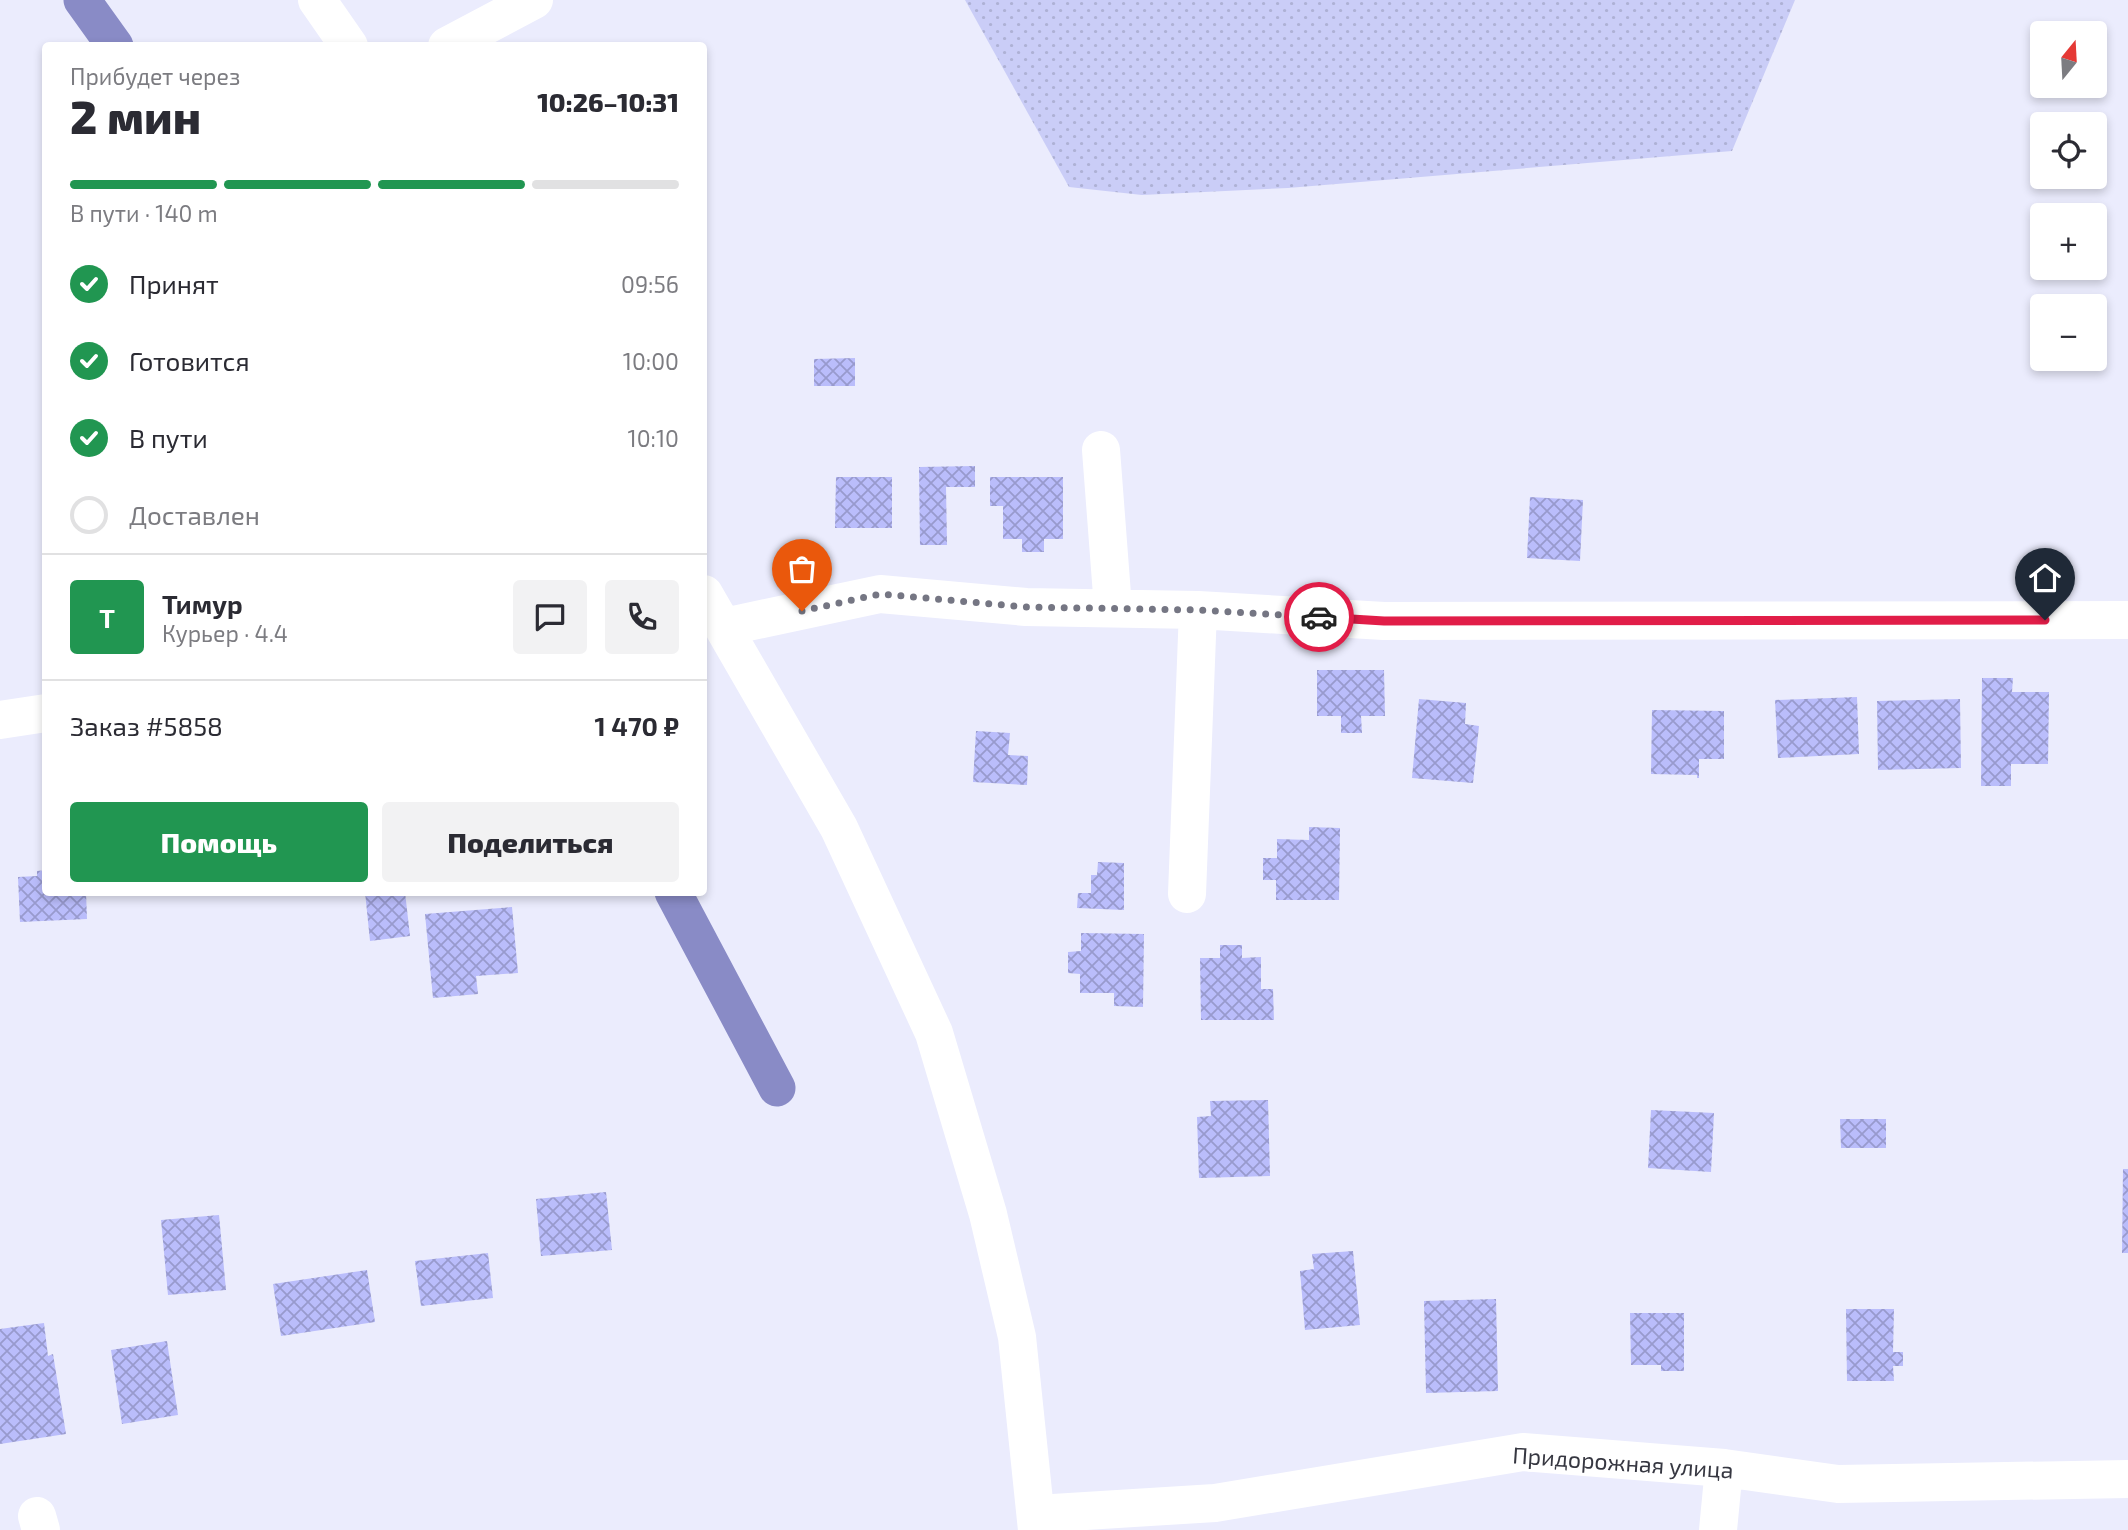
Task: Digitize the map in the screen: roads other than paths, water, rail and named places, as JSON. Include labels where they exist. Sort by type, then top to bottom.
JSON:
[{"type":"street","points":[[317,0],[346,42]]},
{"type":"street","points":[[455,42],[534,0]]},
{"type":"street","points":[[1101,450],[1113,608]]},
{"type":"street","points":[[1037,1522],[1017,1337],[988,1214],[934,1032],[839,828],[712,616],[880,594],[1026,607],[1198,610],[1384,621],[2128,620]]},
{"type":"street","points":[[1188,894],[1198,610]]},
{"type":"street","points":[[0,720],[42,714]]},
{"type":"street","name":"Придорожная улица","points":[[1037,1522],[1215,1503],[1523,1452],[1724,1468],[1838,1484],[2128,1479]]},
{"type":"street","points":[[1718,1530],[1724,1468]]},
{"type":"waterway","points":[[82,0],[112,42]]},
{"type":"waterway","points":[[675,896],[777,1088]]}]
